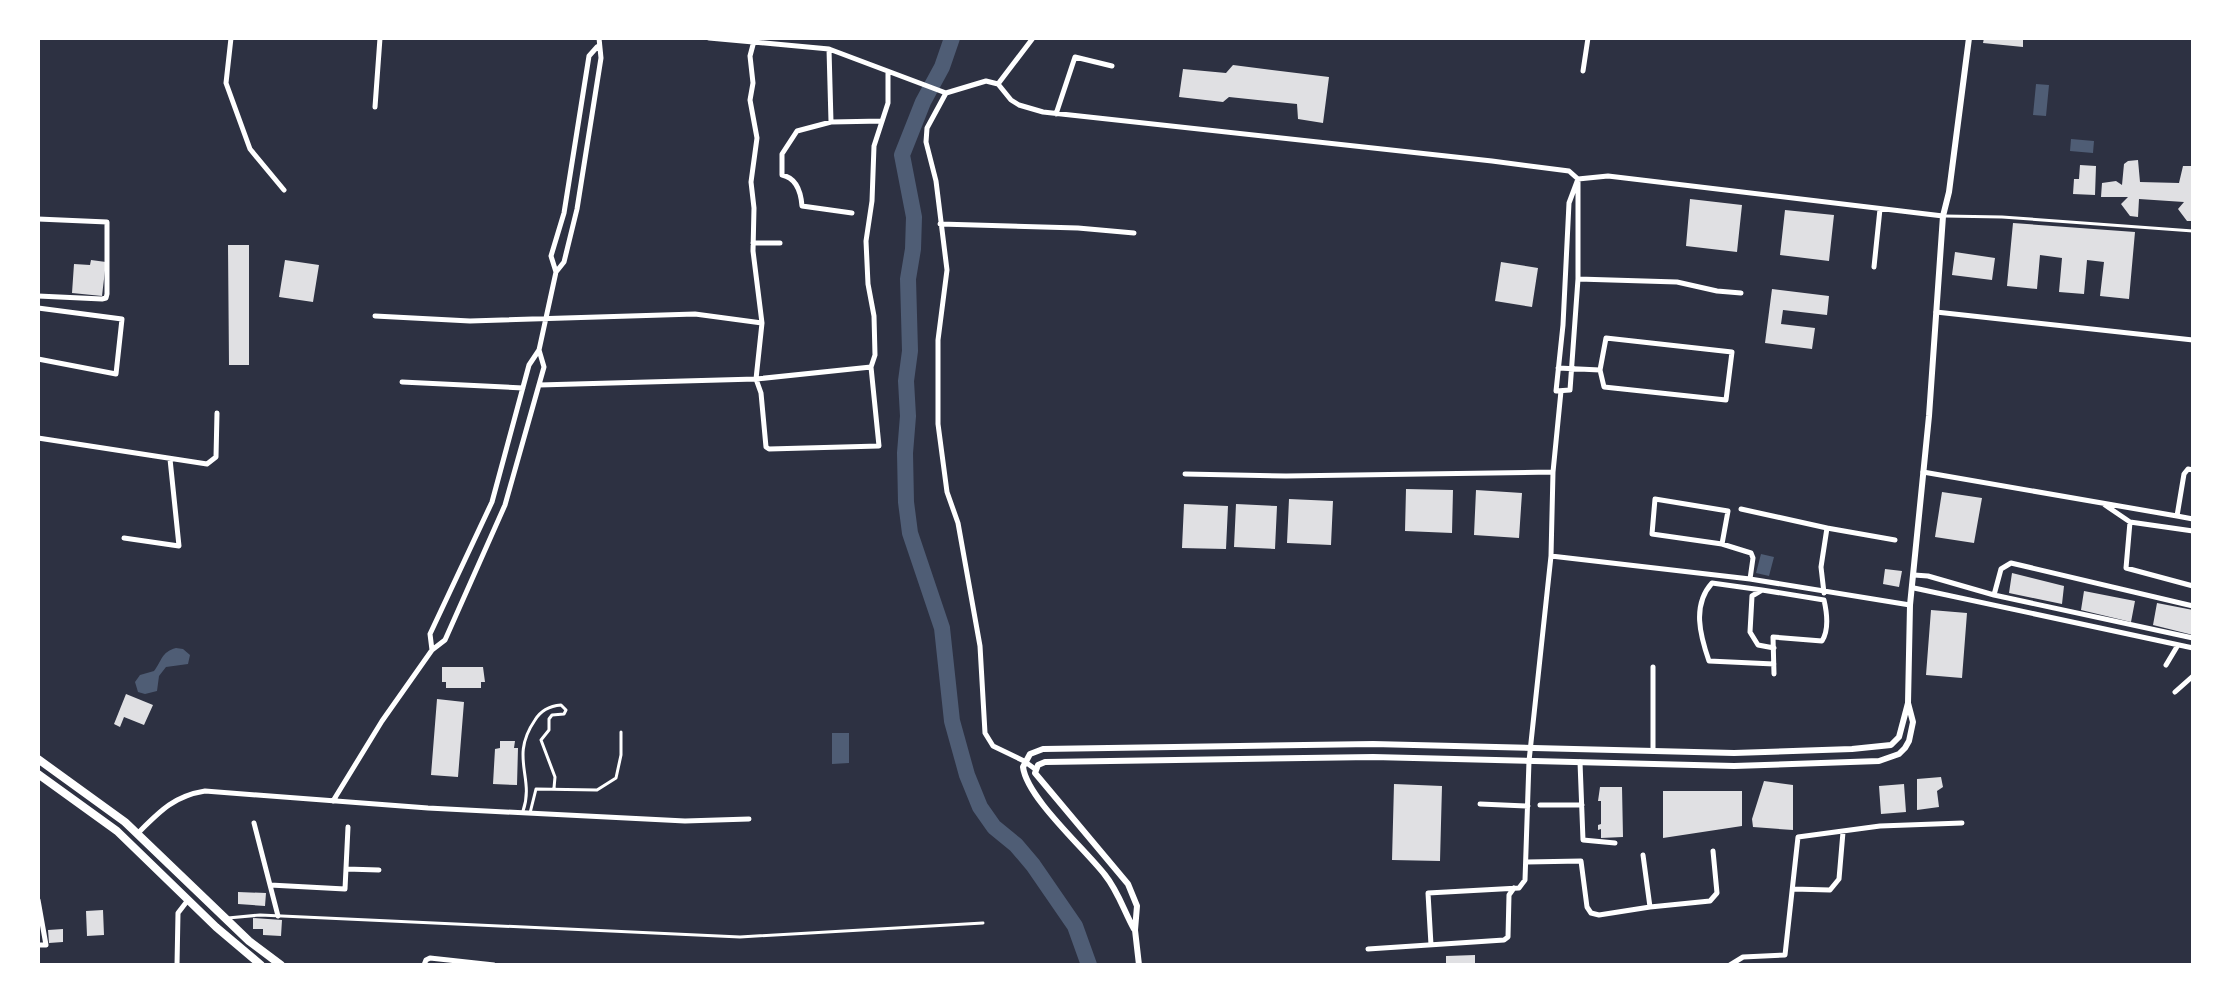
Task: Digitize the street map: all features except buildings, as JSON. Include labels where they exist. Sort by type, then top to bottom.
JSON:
[{"type":"main road","points":[[38,759],[105,805],[225,918],[281,965]]},
{"type":"main road","points":[[38,774],[117,831],[216,927],[261,965]]},
{"type":"street","points":[[231,38],[226,83],[250,149],[284,190]]},
{"type":"street","points":[[375,107],[380,38]]},
{"type":"street","points":[[432,650],[430,634],[492,502],[529,365],[539,350],[556,272],[564,262],[577,209],[601,58],[599,38]]},
{"type":"street","points":[[709,38],[829,49],[946,93],[986,81],[998,84],[1019,105],[1056,114],[1492,161],[1569,171],[1578,179],[1608,176],[1943,216]]},
{"type":"street","points":[[998,84],[1033,38]]},
{"type":"street","points":[[1583,71],[1588,38]]},
{"type":"street","points":[[1135,930],[1105,874],[1028,786],[1024,761],[1030,754],[1043,749],[1373,744],[1734,753],[1878,748],[1891,745],[1899,737],[1908,703],[1910,605],[1914,588],[1943,216],[1949,192],[1969,38]]},
{"type":"street","points":[[754,41],[750,56],[753,83],[750,100],[757,138],[751,169],[753,243],[762,323],[756,379],[761,393],[766,447],[769,449],[879,446],[871,367],[875,355],[874,316],[868,284],[866,241],[872,201],[874,146],[888,103],[891,74]]},
{"type":"street","points":[[556,272],[551,256],[567,198],[589,56],[598,46]]},
{"type":"street","points":[[829,49],[831,122]]},
{"type":"street","points":[[1056,114],[1075,57],[1112,66]]},
{"type":"street","points":[[946,93],[927,128],[926,142],[936,181],[947,270],[938,340],[938,424],[947,492],[958,523],[977,630],[985,733],[993,746],[1035,769],[1040,779],[1128,884],[1137,906],[1135,930],[1139,965]]},
{"type":"street","points":[[852,213],[802,206],[798,186],[788,176],[782,175],[782,154],[797,131],[831,122],[882,121]]},
{"type":"street","points":[[1578,179],[1578,279],[1570,390],[1556,391],[1563,325],[1569,203],[1578,179]]},
{"type":"street","points":[[1874,267],[1880,209]]},
{"type":"street","points":[[38,219],[107,222],[107,294],[102,299],[38,296]]},
{"type":"street","points":[[940,224],[1134,233]]},
{"type":"street","points":[[753,243],[780,243]]},
{"type":"street","points":[[1578,279],[1677,282],[1741,293]]},
{"type":"street","points":[[38,309],[122,319],[116,374],[38,359]]},
{"type":"street","points":[[1936,312],[2193,340]]},
{"type":"street","points":[[375,316],[470,321],[695,314],[762,323]]},
{"type":"street","points":[[1606,338],[1732,352],[1726,400],[1604,387],[1600,370],[1606,338]]},
{"type":"street","points":[[333,801],[400,693],[432,650],[445,640],[505,505],[544,367],[539,350]]},
{"type":"street","points":[[539,385],[756,379],[871,367]]},
{"type":"street","points":[[1558,368],[1600,370]]},
{"type":"street","points":[[402,382],[523,388]]},
{"type":"street","points":[[1431,945],[1428,893],[1523,886],[1527,862],[1529,761],[1551,556],[1553,472],[1561,391]]},
{"type":"street","points":[[38,438],[207,464],[216,457],[217,413]]},
{"type":"street","points":[[124,538],[179,546],[170,458]]},
{"type":"street","points":[[2177,516],[2184,474],[2188,469],[2193,470]]},
{"type":"street","points":[[1922,471],[2193,519]]},
{"type":"street","points":[[1185,474],[1275,476],[1553,472]]},
{"type":"street","points":[[1722,544],[1728,511],[1655,499],[1652,534],[1722,544],[1751,553],[1750,579]]},
{"type":"street","points":[[2105,504],[2130,522],[2193,531]]},
{"type":"street","points":[[1741,509],[1895,540]]},
{"type":"street","points":[[2130,522],[2126,568],[2193,586]]},
{"type":"street","points":[[1824,593],[1821,567],[1827,528]]},
{"type":"street","points":[[1551,556],[1750,579],[1910,605]]},
{"type":"street","points":[[1994,595],[2001,569],[2011,563],[2193,606]]},
{"type":"street","points":[[1914,575],[2193,638]]},
{"type":"street","points":[[1774,664],[1709,661],[1700,634],[1700,605],[1704,592],[1712,583],[1824,600],[1825,636],[1822,641],[1773,637],[1774,648],[1774,664],[1774,674]]},
{"type":"street","points":[[1914,588],[2193,648]]},
{"type":"street","points":[[1762,590],[1752,596],[1750,632],[1758,645],[1774,648]]},
{"type":"street","points":[[2166,665],[2178,645]]},
{"type":"street","points":[[1653,667],[1653,751]]},
{"type":"street","points":[[2175,692],[2193,676]]},
{"type":"street","points":[[1035,769],[1045,762],[1373,757],[1734,766],[1879,761],[1899,754],[1909,741],[1913,722],[1908,703]]},
{"type":"street","points":[[1878,748],[1879,761]]},
{"type":"street","points":[[1580,762],[1583,840],[1615,843]]},
{"type":"street","points":[[138,833],[163,809],[184,795],[205,791],[522,813],[685,821],[749,819]]},
{"type":"street","points":[[1480,804],[1528,806]]},
{"type":"street","points":[[1540,805],[1582,805]]},
{"type":"street","points":[[254,823],[278,916]]},
{"type":"street","points":[[1730,965],[1743,957],[1785,955],[1798,837],[1880,826],[1962,823]]},
{"type":"street","points":[[270,885],[345,889],[348,827]]},
{"type":"street","points":[[1793,889],[1830,890],[1839,879],[1843,832]]},
{"type":"street","points":[[1527,862],[1581,861],[1587,907],[1591,913],[1599,915],[1710,901],[1717,893],[1713,851]]},
{"type":"street","points":[[1643,855],[1650,907]]},
{"type":"street","points":[[346,869],[379,870]]},
{"type":"street","points":[[1368,949],[1507,939],[1509,895],[1515,888]]},
{"type":"street","points":[[38,900],[46,945],[38,945]]},
{"type":"street","points":[[177,965],[178,913],[188,900]]},
{"type":"street","points":[[216,927],[225,918]]},
{"type":"street","points":[[424,965],[430,958],[494,965]]},
{"type":"lane","points":[[1943,216],[2002,217],[2193,231]]},
{"type":"lane","points":[[522,813],[527,792],[521,753],[524,741],[538,715],[561,705],[566,710],[564,714],[552,715],[549,730],[541,740],[555,777],[554,788]]},
{"type":"lane","points":[[530,813],[536,789],[597,790],[616,778],[621,755],[621,732]]},
{"type":"lane","points":[[225,918],[278,916],[740,937],[983,923]]},
{"type":"water","points":[[2036,84],[2049,85],[2046,116],[2033,115]]},
{"type":"water","points":[[2071,139],[2094,141],[2093,153],[2070,151]]},
{"type":"water","points":[[1761,554],[1774,557],[1769,576],[1756,573]]},
{"type":"water","points":[[176,648],[190,655],[188,664],[166,667],[159,676],[157,691],[138,692],[135,682],[140,675],[154,671],[165,654]]},
{"type":"water","points":[[832,733],[849,733],[849,763],[832,764]]},
{"type":"waterway","points":[[952,38],[902,155],[914,217],[908,279],[910,351],[906,381],[908,416],[905,453],[910,533],[942,628],[952,721],[967,775],[980,807],[994,827],[1016,845],[1033,865],[1075,926],[1089,965]]}]
